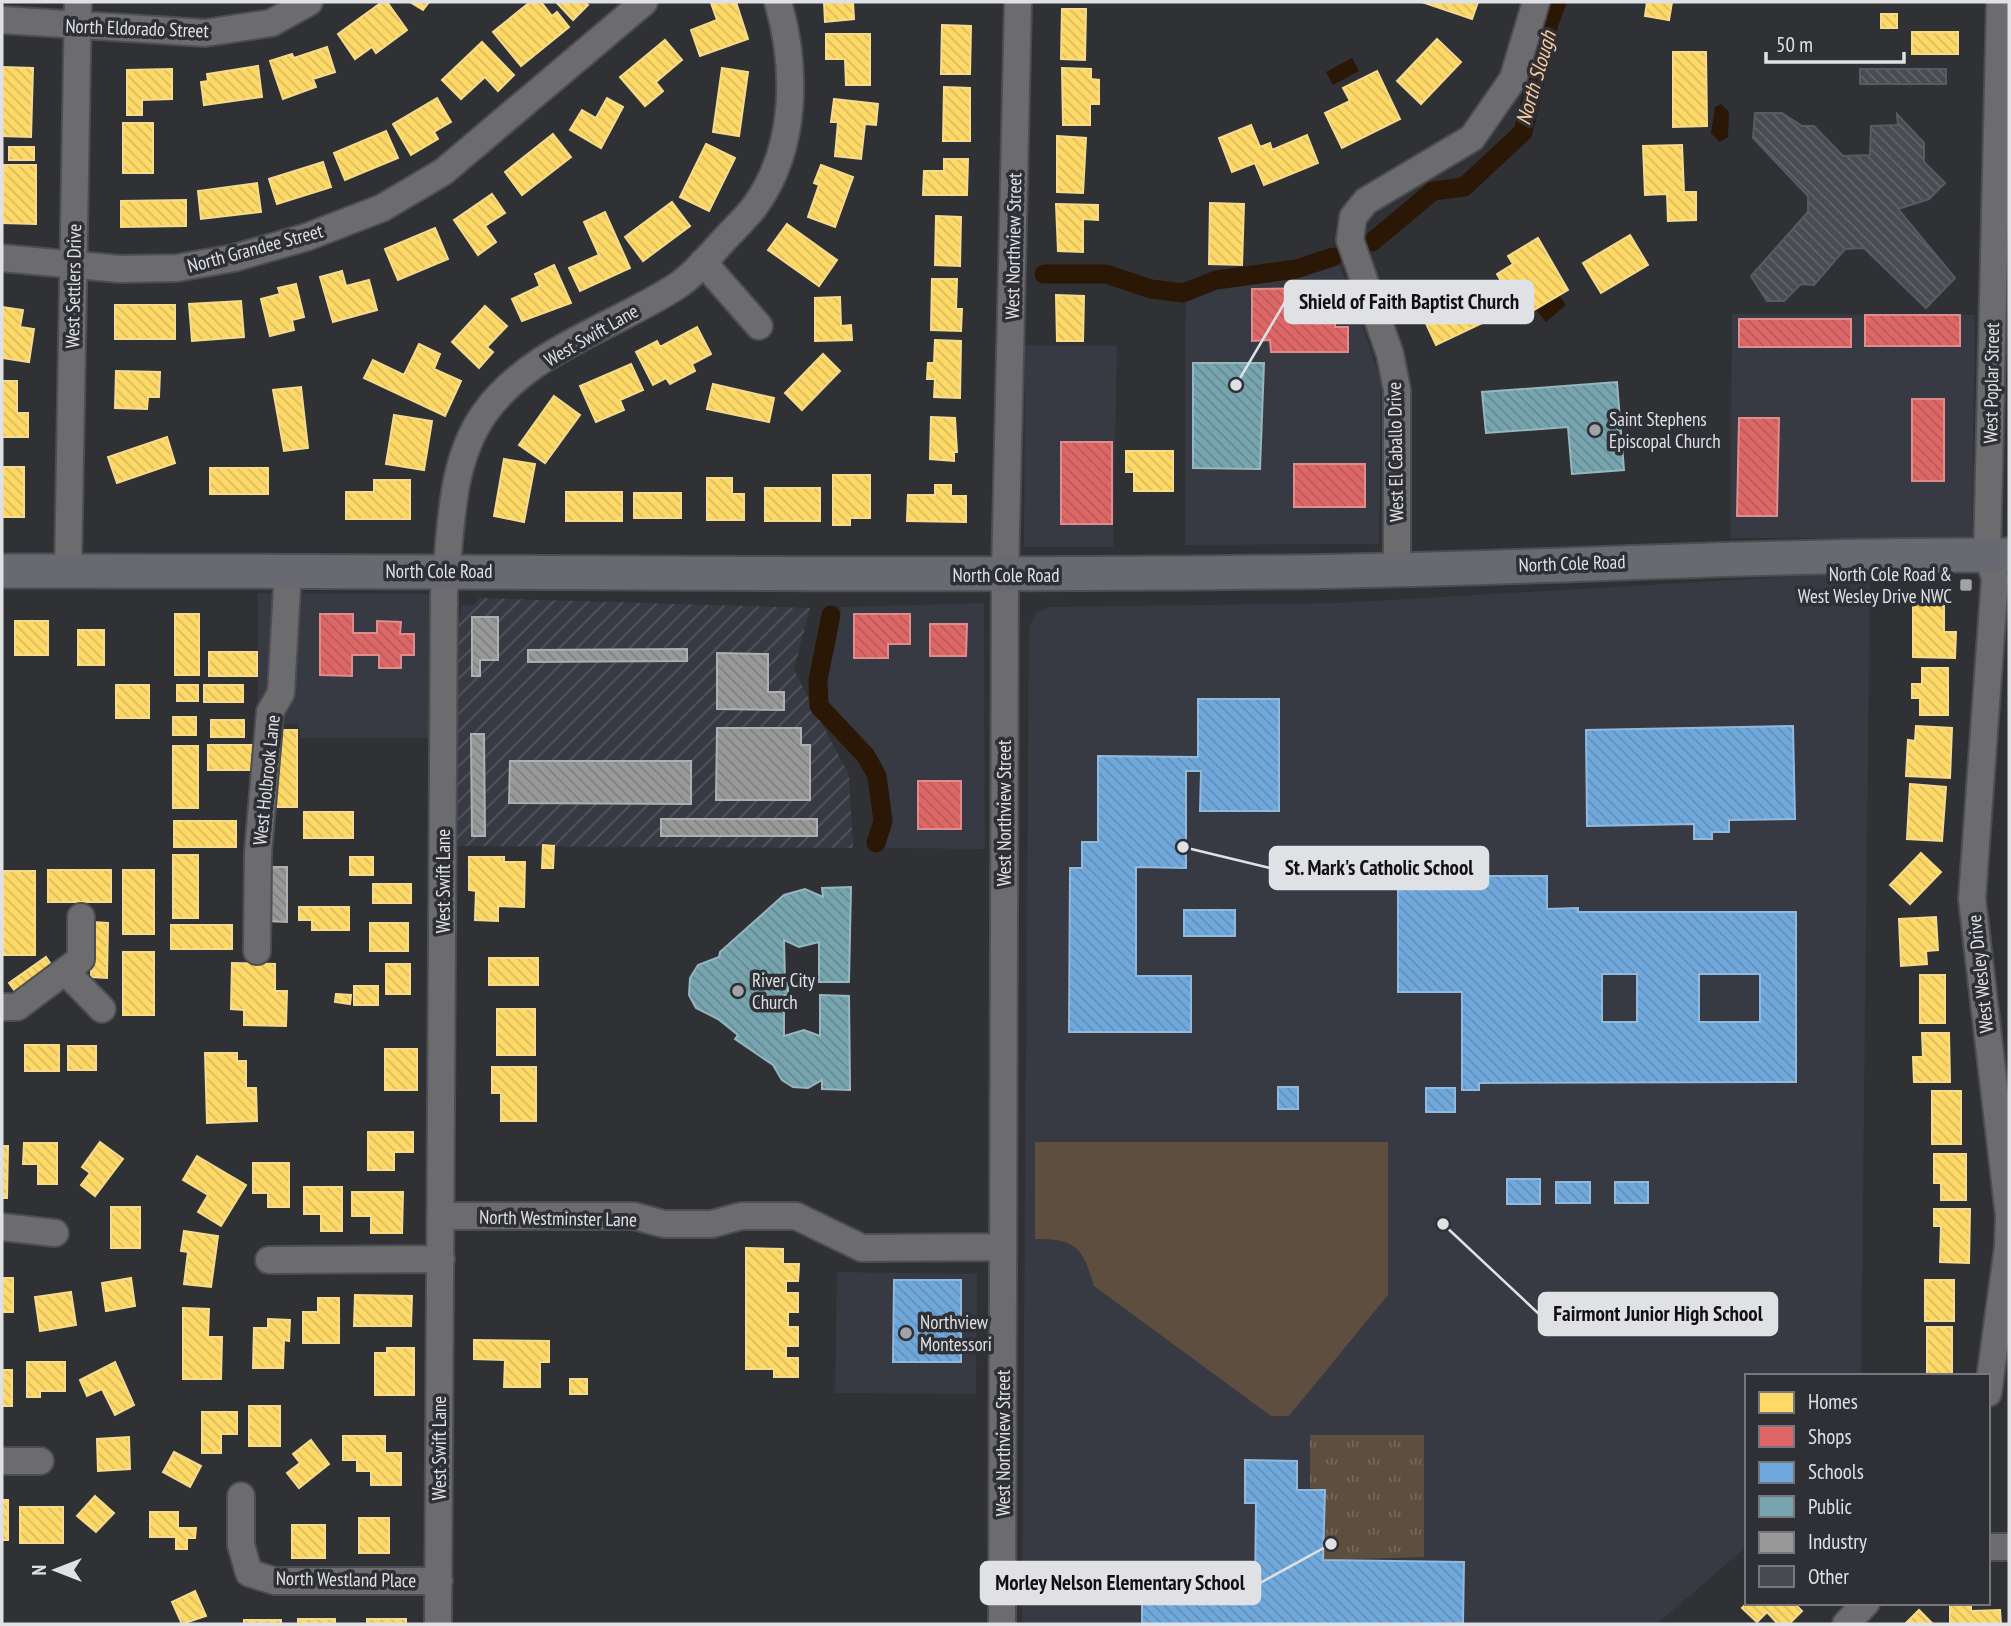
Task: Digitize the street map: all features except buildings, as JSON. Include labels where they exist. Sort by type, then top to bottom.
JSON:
[{"type":"main road","name":"North Cole Road","points":[[2,571],[288,570],[1005,575],[1397,570],[1618,561],[1998,555]]},
{"type":"street","name":"North Eldorado Street","points":[[2,20],[78,14],[205,33],[271,23],[309,2]]},
{"type":"street","name":"North Grandee Street","points":[[2,258],[120,269],[177,268],[234,258],[307,237],[382,208],[443,172],[644,2]]},
{"type":"street","name":"West Swift Lane","points":[[439,1624],[447,571],[456,478],[467,445],[485,414],[514,380],[679,285],[755,205],[780,158],[792,99],[786,30],[778,2]]},
{"type":"street","name":"West Northview Street","points":[[1002,1624],[1005,575],[1018,2]]},
{"type":"street","name":"West El Caballo Drive","points":[[1397,570],[1397,390],[1390,354],[1350,240],[1353,217],[1366,201],[1472,138],[1513,79],[1536,2]]},
{"type":"street","name":"West Poplar Street","points":[[1998,555],[2000,2]]},
{"type":"street","name":"West Settlers Drive","points":[[68,571],[78,14]]},
{"type":"street","points":[[703,262],[759,326]]},
{"type":"street","name":"West Wesley Drive","points":[[1990,1378],[2008,1247],[2009,1216],[1972,899],[1998,555]]},
{"type":"street","name":"West Holbrook Lane","points":[[257,951],[258,852],[270,712],[281,693],[288,570]]},
{"type":"street","points":[[2,1007],[17,1007],[81,959],[81,917]]},
{"type":"street","points":[[66,972],[102,1009]]},
{"type":"street","name":"North Westminster Lane","points":[[441,1216],[634,1216],[664,1224],[712,1224],[741,1216],[796,1216],[862,1248],[1003,1247]]},
{"type":"street","points":[[2,1227],[55,1233]]},
{"type":"street","points":[[269,1260],[441,1259]]},
{"type":"street","points":[[2,1461],[40,1461]]},
{"type":"street","name":"North Westland Place","points":[[241,1496],[240,1545],[248,1573],[275,1581],[439,1581]]},
{"type":"street","points":[[1990,1547],[2009,1547]]},
{"type":"street","points":[[1846,1624],[1864,1605]]},
{"type":"shaded area","points":[[1352,58],[1359,71],[1333,85],[1326,72]]},
{"type":"shaded area","points":[[1721,104],[1729,112],[1728,137],[1720,142],[1711,133],[1715,107]]},
{"type":"shaded area","points":[[1336,261],[1348,284],[1381,381],[1379,544],[1185,545],[1186,284],[1217,277]]},
{"type":"shaded area","points":[[1558,294],[1566,305],[1546,322],[1537,311]]},
{"type":"shaded area","points":[[1732,314],[1975,315],[1972,538],[1730,538]]},
{"type":"shaded area","points":[[1025,345],[1117,346],[1113,547],[1024,547]]},
{"type":"shaded area","points":[[1870,572],[1861,1374],[1745,1374],[1745,1548],[1657,1624],[1022,1624],[1029,626],[1037,613],[1050,607],[1338,603]]},
{"type":"shaded area","points":[[258,593],[429,594],[436,670],[435,738],[300,738],[299,724],[258,724]]},
{"type":"shaded area","points":[[479,598],[810,608],[794,670],[849,775],[853,848],[456,846],[459,620],[462,606],[475,604]]},
{"type":"shaded area","points":[[984,603],[985,849],[882,848],[891,822],[886,793],[871,755],[820,698],[834,651],[841,607]]},
{"type":"shaded area","name":"Northview Montessori","points":[[837,1272],[977,1274],[976,1394],[835,1393]]},
{"type":"green space","points":[[1035,1142],[1388,1142],[1388,1295],[1289,1416],[1271,1416],[1094,1286],[1086,1262],[1076,1248],[1060,1241],[1035,1239]]},
{"type":"green space","points":[[1310,1435],[1424,1435],[1424,1557],[1323,1560],[1325,1491],[1310,1488]]},
{"type":"waterway","name":"North Slough","points":[[1372,242],[1433,191],[1464,187],[1523,132],[1549,23],[1557,2]]},
{"type":"waterway","name":"North Slough","points":[[1044,274],[1106,274],[1151,289],[1183,293],[1216,280],[1296,269],[1333,257]]},
{"type":"waterway","name":"North Slough","points":[[831,615],[818,680],[819,706],[866,756],[877,776],[883,821],[876,843]]},
{"type":"place","name":"Shield of Faith Baptist Church","points":[[1236,385]]},
{"type":"place","name":"Saint Stephens Episcopal Church","points":[[1595,430]]},
{"type":"place","name":"North Cole Road & West Wesley Drive NWC","points":[[1966,585]]},
{"type":"place","name":"St. Mark's Catholic School","points":[[1183,847]]},
{"type":"place","name":"River City Church","points":[[738,991]]},
{"type":"place","name":"Fairmont Junior High School","points":[[1443,1224]]},
{"type":"place","name":"Northview Montessori","points":[[906,1333]]},
{"type":"place","name":"Morley Nelson Elementary School","points":[[1331,1544]]}]
